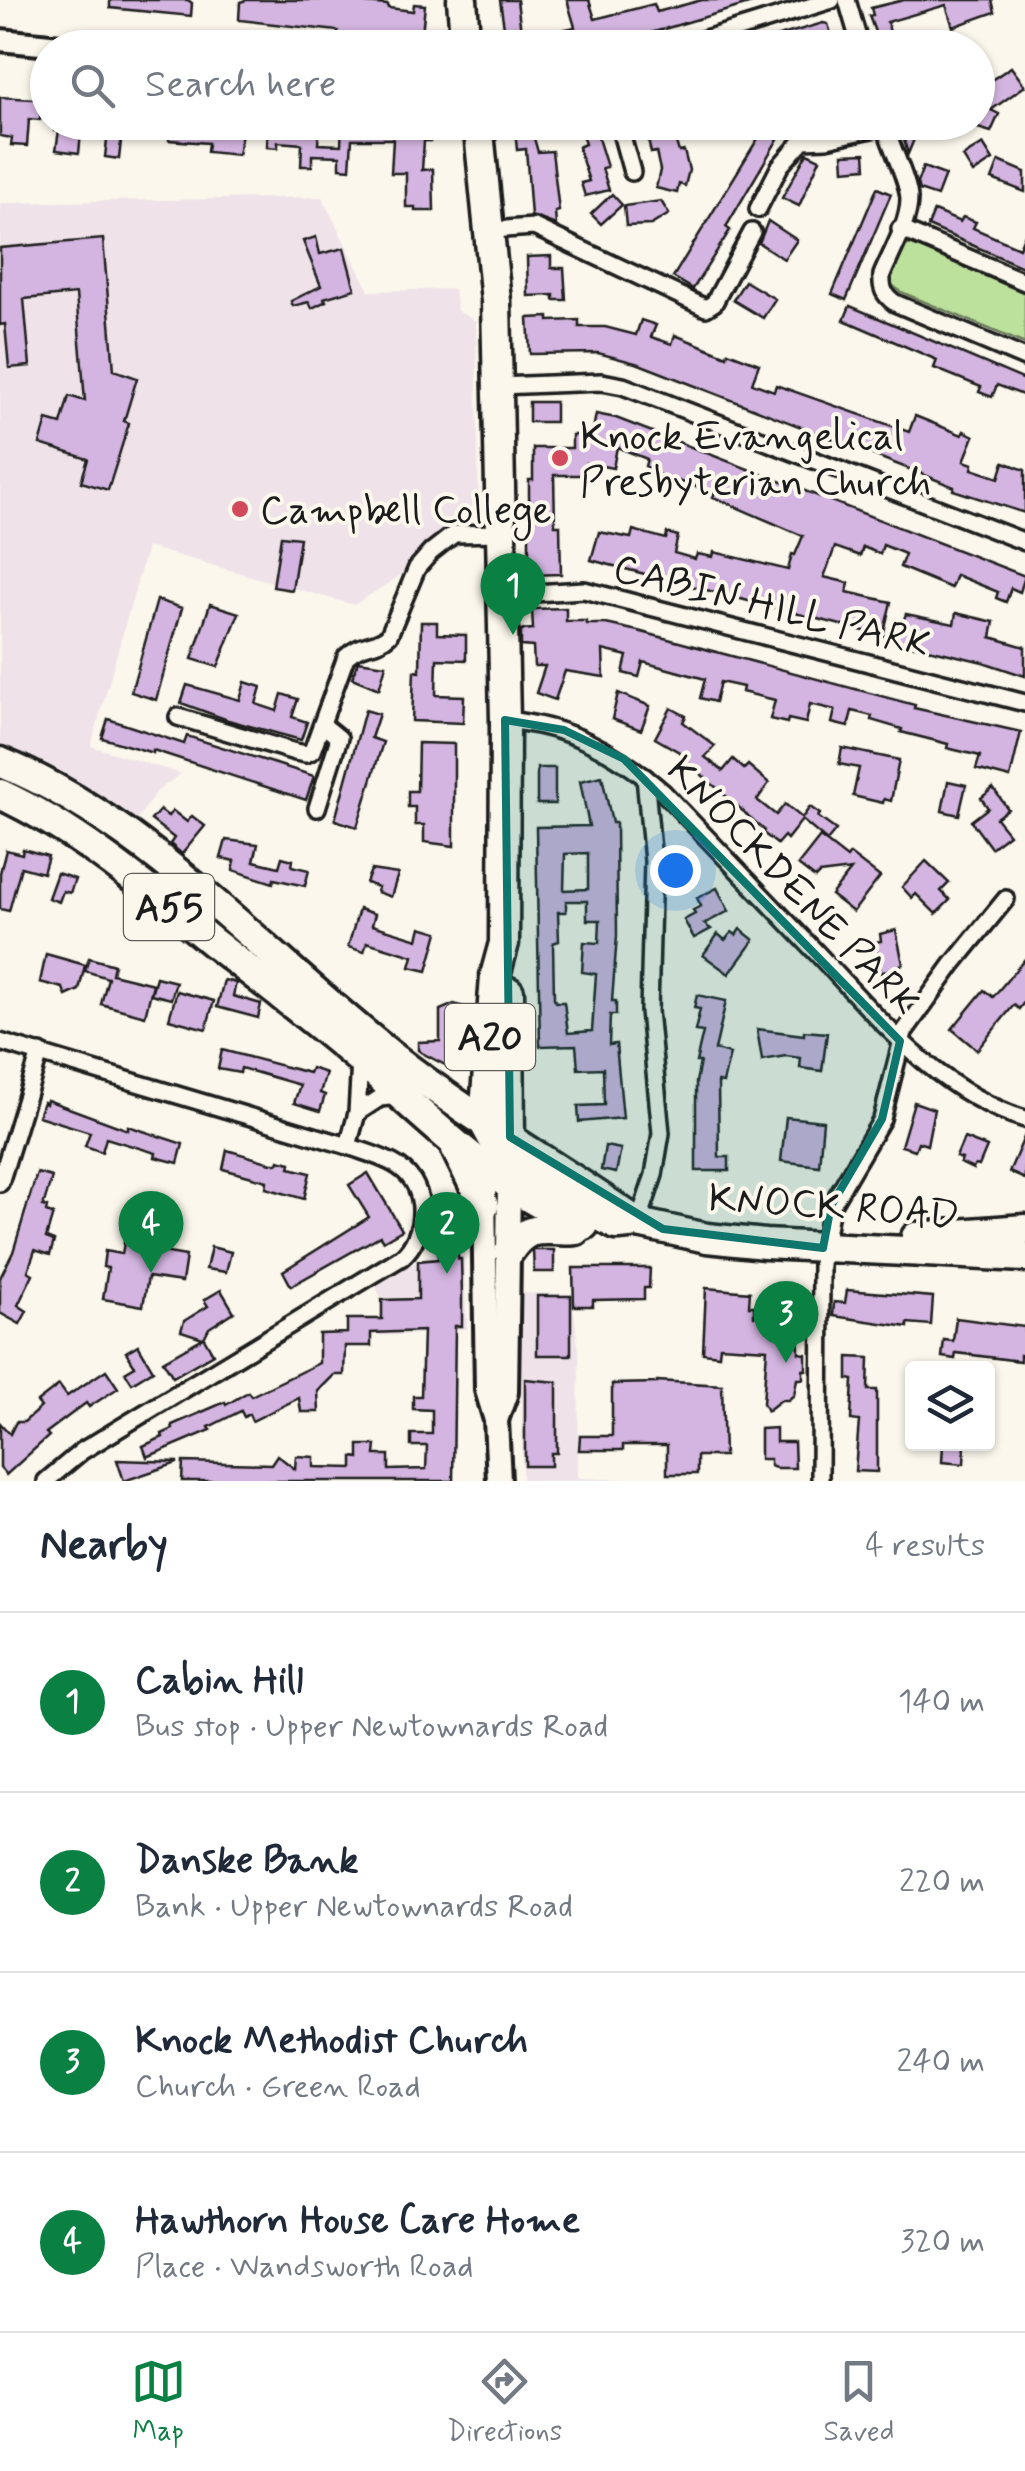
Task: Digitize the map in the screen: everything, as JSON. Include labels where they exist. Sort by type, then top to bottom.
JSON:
[{"type":"highway","points":[[462,0],[464,30]]},
{"type":"highway","name":"A20","points":[[480,140],[490,230],[498,386],[505,720],[508,990],[497,1154]]},
{"type":"highway","name":"A55","points":[[0,762],[45,782],[137,842],[390,1055],[497,1154]]},
{"type":"highway","name":"A55","points":[[0,794],[50,820],[121,869],[360,1060],[449,1138],[497,1154]]},
{"type":"highway","points":[[506,955],[516,972],[522,1102],[545,1159]]},
{"type":"highway","name":"A20","points":[[497,1154],[488,1068],[494,976],[506,955]]},
{"type":"highway","points":[[308,984],[327,990],[446,1084],[472,1082],[488,1068]]},
{"type":"highway","points":[[449,1138],[484,1206]]},
{"type":"highway","points":[[497,1154],[615,1225]]},
{"type":"highway","name":"KNOCK ROAD","points":[[497,1154],[545,1159],[615,1225],[823,1248],[1025,1257]]},
{"type":"highway","points":[[508,1252],[517,1239],[535,1229],[615,1225]]},
{"type":"highway","points":[[878,1251],[904,1238],[1025,1230]]},
{"type":"main road","name":"A20","points":[[497,1154],[484,1206],[484,1318],[487,1390],[496,1420],[499,1481]]},
{"type":"main road","name":"A20","points":[[496,1420],[506,1392],[508,1252],[497,1154]]},
{"type":"main road","points":[[484,1318],[494,1284],[497,1154]]},
{"type":"street","points":[[734,30],[832,0]]},
{"type":"street","points":[[847,0],[856,30]]},
{"type":"street","points":[[0,40],[30,43]]},
{"type":"street","points":[[623,140],[632,172]]},
{"type":"street","points":[[758,209],[780,166],[803,140]]},
{"type":"street","points":[[889,140],[906,180],[909,198],[882,275],[885,296],[1025,358]]},
{"type":"street","points":[[490,230],[534,227],[706,308],[714,304],[752,232]]},
{"type":"street","points":[[900,229],[1025,282]]},
{"type":"street","points":[[498,386],[602,382],[622,386],[1025,542]]},
{"type":"street","points":[[178,718],[306,754],[317,744],[346,657],[355,648],[380,642],[389,635],[424,559],[454,534],[499,532]]},
{"type":"street","name":"CABIN HILL PARK","points":[[501,595],[584,590],[1025,704]]},
{"type":"street","name":"KNOCKDENE PARK","points":[[505,720],[544,725],[582,738],[624,760],[645,777],[900,1041],[950,1082],[982,1102],[1025,1119]]},
{"type":"street","points":[[318,808],[340,738],[323,726]]},
{"type":"street","points":[[615,1225],[654,1174],[661,1133],[649,1011],[653,861],[645,777]]},
{"type":"street","points":[[820,1481],[823,1248],[831,1206],[882,1119],[900,1041],[953,964],[1006,899]]},
{"type":"street","points":[[0,1042],[348,1146],[387,1160],[407,1174],[418,1192],[420,1232],[415,1246],[395,1262],[184,1389],[46,1481]]},
{"type":"street","points":[[0,1183],[40,1053]]},
{"type":"street","points":[[348,1146],[358,1113],[360,1060]]},
{"type":"street","points":[[358,1113],[380,1098],[401,1096]]},
{"type":"street","points":[[61,1468],[75,1481]]},
{"type":"highlighted area","points":[[505,720],[564,730],[624,759],[900,1041],[882,1119],[831,1206],[823,1248],[663,1229],[510,1137]]},
{"type":"shaded area","name":"Campbell College","points":[[322,197],[369,291],[454,289],[457,311],[476,321],[479,515],[442,534],[414,567],[354,605],[147,547],[91,746],[181,774],[157,791],[135,822],[61,771],[0,743],[0,203]]},
{"type":"shaded area","points":[[463,1233],[467,1329],[424,1329],[422,1334],[380,1336],[381,1298],[376,1286]]},
{"type":"shaded area","points":[[521,1293],[572,1294],[579,1354],[578,1478],[659,1481],[522,1481]]},
{"type":"green space","points":[[911,244],[1025,293],[1025,344],[892,285],[898,248]]},
{"type":"green space","points":[[0,772],[113,840],[279,975],[344,1034],[0,781]]},
{"type":"building","points":[[110,0],[188,0],[192,3],[191,16],[110,8]]},
{"type":"building","points":[[365,0],[413,11],[414,4],[425,5],[422,30],[329,30],[239,20],[240,2]]},
{"type":"building","points":[[500,0],[517,0],[521,30],[504,30]]},
{"type":"building","points":[[567,0],[589,0],[595,19],[654,4],[657,12],[702,0],[752,0],[661,30],[562,30],[575,27]]},
{"type":"building","points":[[904,0],[992,0],[995,12],[953,27],[946,5],[887,22],[889,30],[874,30],[869,16],[873,15],[871,8]]},
{"type":"building","points":[[823,23],[830,30],[799,30]]},
{"type":"building","points":[[1011,67],[1025,86],[995,107],[995,78]]},
{"type":"building","points":[[0,97],[30,99],[27,146],[11,145],[12,138],[0,136]]},
{"type":"building","points":[[58,140],[80,140],[79,153],[56,150]]},
{"type":"building","points":[[107,140],[121,140],[119,159],[105,157]]},
{"type":"building","points":[[169,140],[241,140],[238,155],[207,152],[208,143]]},
{"type":"building","points":[[267,140],[318,140],[318,144],[341,145],[341,140],[352,140],[350,169],[340,168],[340,156],[312,155],[312,166],[301,166],[302,144],[278,142],[278,148],[267,147]]},
{"type":"building","points":[[393,140],[430,140],[424,141],[422,170],[433,169],[434,211],[406,207],[406,173],[391,173]]},
{"type":"building","points":[[516,140],[534,140],[538,152],[552,151],[559,211],[555,212],[556,225],[531,216],[526,149],[517,150]]},
{"type":"building","points":[[584,140],[599,140],[609,190],[585,196],[581,183],[589,181],[578,147],[585,144]]},
{"type":"building","points":[[648,140],[675,140],[679,152],[684,151],[689,170],[685,186],[679,184],[677,193],[656,188],[660,170],[656,152],[651,153]]},
{"type":"building","points":[[757,140],[777,140],[726,227],[730,230],[693,289],[673,277]]},
{"type":"building","points":[[904,140],[914,140],[908,154]]},
{"type":"building","points":[[983,144],[993,160],[973,173],[963,157]]},
{"type":"building","points":[[807,153],[820,159],[799,206],[782,198]]},
{"type":"building","points":[[865,153],[866,168],[844,170],[843,154]]},
{"type":"building","points":[[999,161],[1025,172],[1025,192],[992,179]]},
{"type":"building","points":[[923,167],[945,175],[937,196],[919,190],[917,183]]},
{"type":"building","points":[[877,188],[891,194],[846,300],[832,294]]},
{"type":"building","points":[[612,194],[622,205],[601,224],[591,214]]},
{"type":"building","points":[[661,201],[669,214],[651,225],[626,226],[624,206]]},
{"type":"building","points":[[934,211],[960,222],[963,217],[976,222],[973,228],[1019,248],[1025,234],[1025,268],[928,226]]},
{"type":"building","points":[[768,221],[797,240],[784,259],[759,243]]},
{"type":"building","points":[[316,237],[320,254],[344,248],[355,289],[324,298],[326,301],[312,308],[309,302],[293,306],[291,301],[321,286],[303,241]]},
{"type":"building","points":[[103,239],[114,370],[137,378],[124,421],[129,423],[108,490],[81,482],[88,459],[40,444],[47,420],[61,424],[69,396],[85,401],[76,294],[24,299],[30,366],[9,368],[5,324],[0,325],[0,248]]},
{"type":"building","points":[[551,256],[551,268],[564,268],[566,300],[554,300],[554,295],[528,296],[527,257]]},
{"type":"building","points":[[745,281],[775,299],[763,318],[733,300]]},
{"type":"building","points":[[850,306],[1025,380],[1025,396],[997,385],[992,397],[979,392],[981,387],[934,368],[937,360],[844,320]]},
{"type":"building","points":[[549,317],[549,321],[579,320],[579,327],[605,327],[636,335],[641,320],[656,325],[651,337],[672,344],[675,335],[759,364],[752,383],[774,391],[776,385],[909,432],[915,416],[962,435],[964,431],[974,436],[964,461],[973,464],[972,469],[999,478],[1004,462],[1025,470],[1025,513],[953,490],[954,487],[922,474],[639,364],[598,353],[530,354],[528,318]]},
{"type":"building","points":[[529,402],[555,402],[555,422],[529,422]]},
{"type":"building","points":[[596,414],[616,418],[1025,576],[1020,592],[1011,588],[1006,602],[996,598],[998,592],[956,575],[951,588],[900,567],[905,554],[883,545],[880,554],[863,547],[860,556],[835,547],[824,577],[849,583],[847,592],[891,602],[883,636],[591,560],[599,532],[631,538],[633,530],[666,539],[667,533],[678,536],[674,553],[695,559],[697,554],[713,557],[714,552],[788,570],[803,536],[713,497],[715,493],[653,473],[645,466],[647,459],[617,447],[613,468],[586,463],[586,475],[554,475],[561,574],[529,575],[533,448],[572,448],[572,435],[592,435]]},
{"type":"building","points":[[281,536],[300,538],[292,590],[273,587]]},
{"type":"building","points":[[157,600],[182,608],[156,700],[131,692]]},
{"type":"building","points":[[210,604],[239,613],[218,667],[192,659]]},
{"type":"building","points":[[566,608],[566,621],[638,631],[915,705],[914,708],[1021,732],[1010,778],[976,769],[980,756],[901,732],[902,729],[871,720],[872,716],[852,711],[848,727],[832,723],[835,710],[810,704],[806,723],[770,719],[775,700],[720,682],[715,702],[700,698],[705,679],[643,662],[639,677],[623,673],[627,656],[603,650],[604,677],[565,671],[555,700],[536,693],[545,666],[534,666],[533,647],[521,646],[521,630],[533,629],[532,609]]},
{"type":"building","points":[[956,613],[994,622],[991,637],[1025,647],[1025,676],[895,641],[906,614],[954,624]]},
{"type":"building","points":[[421,622],[437,622],[437,634],[466,635],[466,660],[437,659],[436,695],[464,696],[463,723],[412,721],[414,671],[420,672]]},
{"type":"building","points":[[358,661],[386,665],[379,689],[352,678]]},
{"type":"building","points":[[245,682],[261,687],[256,704],[277,711],[282,694],[298,699],[292,717],[307,722],[301,740],[181,703],[187,685],[240,700]]},
{"type":"building","points":[[618,693],[650,706],[641,730],[612,719]]},
{"type":"building","points":[[671,708],[686,716],[683,722],[715,746],[705,757],[723,771],[733,759],[744,769],[748,765],[769,783],[757,800],[776,815],[785,804],[802,818],[810,807],[836,830],[827,841],[802,820],[787,839],[784,836],[777,844],[684,759],[686,756],[655,738]]},
{"type":"building","points":[[365,710],[379,714],[371,738],[383,742],[357,827],[335,820]]},
{"type":"building","points":[[108,719],[184,744],[187,736],[314,776],[306,800],[153,750],[102,738]]},
{"type":"building","points":[[418,743],[454,744],[454,846],[424,842],[424,825],[415,825],[415,807],[408,807],[408,791],[417,791]]},
{"type":"building","points":[[842,748],[899,760],[891,801],[884,799],[883,803],[853,796],[859,768],[839,764]]},
{"type":"building","points":[[537,768],[555,768],[555,804],[537,804]]},
{"type":"building","points":[[602,776],[612,823],[616,823],[617,936],[612,1001],[616,1001],[616,1015],[610,1015],[609,1045],[616,1044],[623,1118],[579,1122],[578,1106],[604,1105],[603,1068],[578,1069],[576,1045],[540,1046],[536,827],[589,826],[580,781]],"holes":[[[588,853],[588,889],[564,890],[565,854]],[[566,901],[587,901],[587,920],[600,920],[599,943],[584,942],[582,972],[596,974],[592,1031],[568,1033],[564,1002],[554,998],[553,943],[559,941],[558,912],[566,912]]]},
{"type":"building","points":[[948,781],[966,785],[959,815],[942,811]]},
{"type":"building","points":[[993,788],[1008,809],[996,818],[1009,834],[991,848],[971,821],[988,808],[981,798]]},
{"type":"building","points":[[160,810],[168,816],[173,811],[187,822],[192,816],[205,826],[182,854],[170,844],[174,838],[151,820]]},
{"type":"building","points":[[820,837],[880,877],[853,912],[831,895],[851,870],[819,874],[815,878],[798,865]]},
{"type":"building","points":[[226,840],[258,844],[254,861],[279,867],[282,857],[293,860],[292,866],[309,870],[305,886],[274,879],[273,883],[233,870],[235,861],[221,858]]},
{"type":"building","points":[[23,849],[48,856],[43,873],[21,867],[9,911],[0,909],[0,873],[6,850],[22,854]]},
{"type":"building","points":[[926,861],[949,883],[941,891],[950,900],[936,914],[916,894],[912,898],[902,887]]},
{"type":"building","points":[[371,870],[398,874],[391,897],[366,883]]},
{"type":"building","points":[[57,873],[75,879],[70,893],[63,891],[59,902],[48,898]]},
{"type":"building","points":[[717,888],[729,911],[704,924],[711,929],[694,938],[684,920],[701,906],[697,898]]},
{"type":"building","points":[[359,909],[375,914],[372,925],[418,939],[421,927],[438,932],[427,971],[410,967],[413,956],[367,942],[364,952],[348,947]]},
{"type":"building","points":[[740,929],[754,940],[729,974],[703,955],[718,934],[725,940]]},
{"type":"building","points":[[896,930],[903,964],[881,973],[875,942],[881,941],[880,934]]},
{"type":"building","points":[[46,954],[85,965],[79,990],[66,996],[63,988],[40,982]]},
{"type":"building","points":[[89,958],[114,965],[112,974],[153,984],[145,1016],[101,1004],[108,978],[85,971]]},
{"type":"building","points":[[1025,959],[1025,1001],[1019,1009],[1014,1005],[977,1050],[952,1029],[984,990],[993,997]]},
{"type":"building","points":[[156,977],[176,982],[171,999],[151,994]]},
{"type":"building","points":[[224,980],[236,983],[233,996],[261,1004],[258,1018],[217,1007]]},
{"type":"building","points":[[177,991],[214,1001],[206,1029],[169,1019]]},
{"type":"building","points":[[697,995],[726,1001],[715,1050],[730,1054],[723,1083],[718,1082],[719,1157],[729,1157],[729,1171],[696,1171],[696,1082],[700,1062],[696,1062],[703,1032],[695,1031],[700,1009],[694,1008]]},
{"type":"building","points":[[454,1004],[467,1008],[473,1036],[468,1063],[455,1070],[418,1050],[418,1042],[440,1041],[440,1010]]},
{"type":"building","points":[[757,1029],[804,1035],[804,1031],[827,1033],[822,1071],[800,1068],[801,1058],[762,1060]]},
{"type":"building","points":[[222,1050],[309,1073],[311,1068],[326,1073],[320,1111],[294,1103],[300,1085],[241,1068],[240,1073],[218,1069]]},
{"type":"building","points":[[47,1100],[128,1130],[128,1126],[183,1144],[178,1163],[106,1138],[102,1152],[85,1146],[90,1132],[38,1116]]},
{"type":"building","points":[[914,1102],[934,1109],[927,1145],[918,1142],[915,1150],[901,1146]]},
{"type":"building","points":[[786,1117],[823,1121],[819,1166],[781,1161]]},
{"type":"building","points":[[1025,1135],[1025,1179],[1009,1172]]},
{"type":"building","points":[[964,1138],[987,1147],[979,1166],[973,1169],[956,1157]]},
{"type":"building","points":[[605,1146],[621,1149],[616,1173],[601,1170]]},
{"type":"building","points":[[227,1150],[271,1163],[291,1163],[290,1168],[310,1173],[304,1199],[266,1188],[267,1181],[223,1169]]},
{"type":"building","points":[[37,1173],[52,1177],[43,1206],[53,1214],[46,1238],[54,1241],[50,1255],[35,1250],[28,1271],[33,1274],[18,1305],[27,1311],[20,1324],[0,1313],[0,1278],[13,1252]]},
{"type":"building","points":[[368,1173],[402,1230],[383,1241],[380,1236],[291,1286],[283,1271],[369,1217],[349,1185]]},
{"type":"building","points":[[125,1237],[153,1242],[151,1250],[186,1256],[182,1282],[148,1277],[143,1306],[103,1299],[108,1268],[103,1267],[105,1251],[122,1254]]},
{"type":"building","points":[[211,1247],[231,1252],[226,1272],[206,1269]]},
{"type":"building","points":[[447,1247],[461,1259],[462,1294],[462,1326],[455,1326],[453,1481],[182,1481],[183,1462],[271,1464],[277,1455],[295,1469],[296,1456],[314,1457],[314,1467],[353,1468],[353,1457],[359,1458],[359,1445],[376,1445],[375,1455],[389,1455],[389,1470],[426,1469],[427,1446],[411,1446],[411,1434],[432,1434],[432,1410],[413,1409],[413,1396],[421,1396],[423,1331],[371,1333],[371,1346],[345,1346],[344,1375],[334,1375],[318,1391],[319,1412],[301,1412],[299,1398],[252,1421],[249,1414],[244,1417],[241,1411],[209,1427],[211,1430],[147,1457],[143,1446],[163,1437],[173,1429],[172,1425],[225,1402],[226,1405],[248,1392],[251,1396],[319,1363],[319,1334],[347,1333],[347,1319],[382,1319],[382,1300],[418,1299],[418,1261],[438,1259],[438,1251]]},
{"type":"building","points":[[533,1250],[554,1250],[554,1272],[534,1272]]},
{"type":"building","points":[[573,1268],[650,1268],[649,1288],[644,1288],[644,1299],[593,1300],[593,1306],[574,1306]]},
{"type":"building","points":[[706,1288],[750,1292],[749,1306],[754,1306],[754,1316],[798,1316],[799,1353],[806,1354],[806,1370],[803,1379],[797,1379],[794,1395],[788,1400],[781,1400],[767,1411],[763,1403],[767,1349],[720,1346],[719,1355],[703,1353]]},
{"type":"building","points":[[221,1290],[234,1312],[209,1328],[204,1338],[213,1354],[173,1377],[163,1361],[203,1338],[181,1331],[184,1321],[208,1306],[204,1300]]},
{"type":"building","points":[[847,1290],[933,1297],[931,1325],[908,1323],[908,1327],[833,1316],[834,1302],[845,1303]]},
{"type":"building","points":[[537,1296],[571,1296],[571,1355],[537,1355]]},
{"type":"building","points":[[956,1318],[1025,1327],[1025,1356],[1020,1355],[1020,1361],[956,1353],[955,1359],[942,1357],[944,1340],[953,1341]]},
{"type":"building","points":[[138,1345],[153,1370],[132,1383],[125,1372],[135,1366],[126,1352]]},
{"type":"building","points":[[848,1357],[869,1358],[868,1390],[877,1390],[877,1472],[855,1471],[859,1421],[851,1420],[853,1380],[848,1379]]},
{"type":"building","points":[[106,1370],[118,1388],[89,1407],[86,1403],[46,1433],[49,1436],[6,1475],[0,1468],[0,1423],[10,1434],[16,1422],[24,1422],[41,1407],[37,1402],[59,1385],[67,1396]]},
{"type":"building","points":[[525,1379],[557,1382],[557,1453],[551,1453],[551,1466],[525,1466]]},
{"type":"building","points":[[657,1381],[722,1385],[724,1456],[697,1456],[697,1474],[667,1474],[667,1445],[579,1450],[580,1436],[612,1436],[612,1384]]},
{"type":"building","points":[[776,1428],[776,1442],[794,1442],[795,1468],[776,1468],[770,1466],[770,1459],[760,1459],[760,1429]]},
{"type":"building","points":[[943,1451],[965,1451],[964,1464],[942,1462]]},
{"type":"building","points":[[117,1460],[177,1462],[177,1463],[124,1481]]},
{"type":"place","name":"Knock Evangelical Presbyterian Church","points":[[560,458]]},
{"type":"place","name":"Campbell College","points":[[240,509]]},
{"type":"place","name":"Cabin Hill","points":[[513,635]]},
{"type":"place","name":"Hawthorn House Care Home","points":[[151,1273]]},
{"type":"place","name":"Danske Bank","points":[[447,1274]]},
{"type":"place","name":"Knock Methodist Church","points":[[786,1363]]}]
